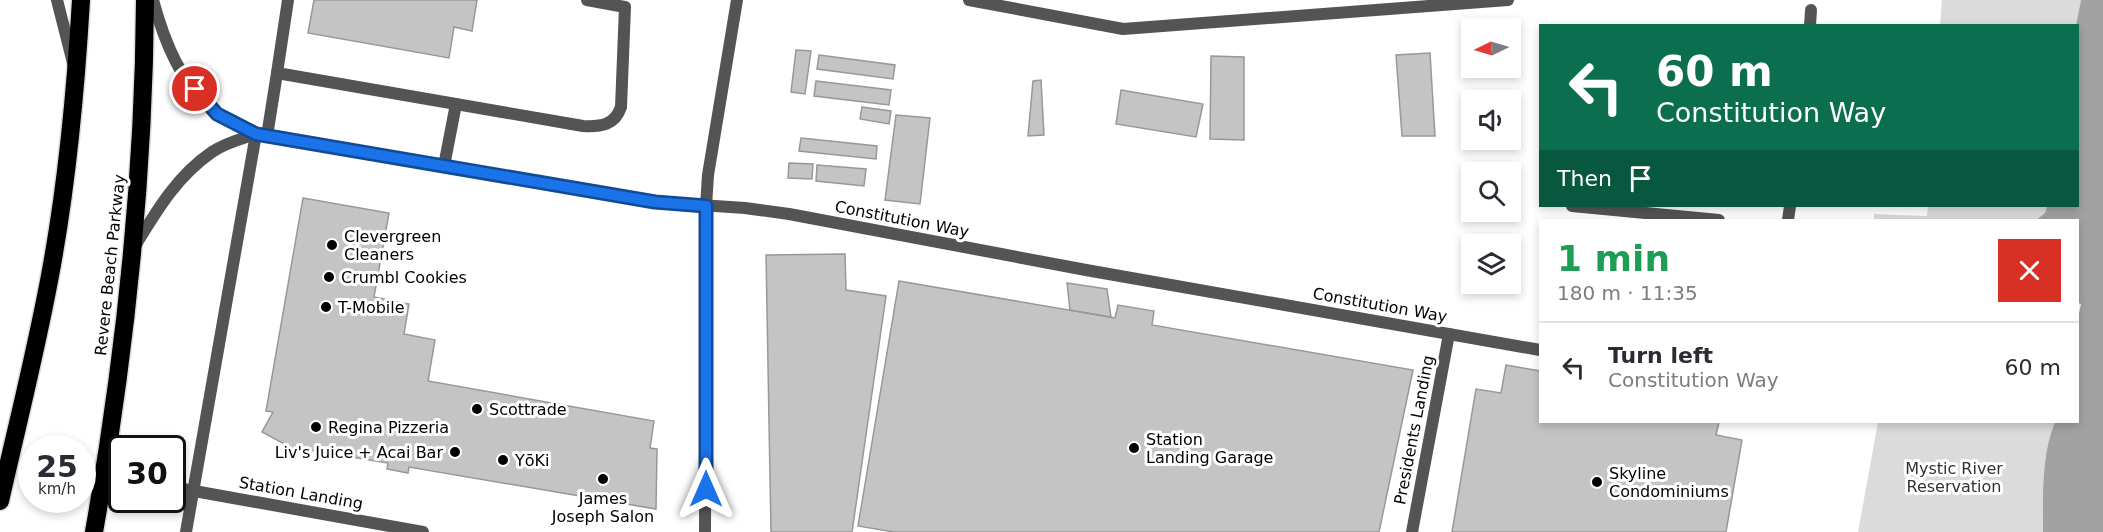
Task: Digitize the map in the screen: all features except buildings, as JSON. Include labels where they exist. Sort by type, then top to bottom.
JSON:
[{"type":"highway","points":[[0,501],[53,261],[76,72],[81,0]]},
{"type":"highway","name":"Revere Beach Parkway","points":[[116,435],[143,101],[145,0]]},
{"type":"highway","name":"Revere Beach Parkway","points":[[94,532],[108,491]]},
{"type":"street","points":[[57,0],[63,30],[76,72]]},
{"type":"street","name":"Constitution Way","points":[[153,0],[163,33],[183,74],[217,114],[261,135],[655,202],[745,208],[789,214],[1086,270],[1539,350]]},
{"type":"street","points":[[186,532],[261,135],[277,73],[288,0]]},
{"type":"street","points":[[277,73],[583,126],[603,126],[619,115],[621,107],[625,7],[587,0]]},
{"type":"street","points":[[705,532],[706,206],[708,175],[736,0]]},
{"type":"street","points":[[969,0],[1123,29],[1508,0]]},
{"type":"street","points":[[1810,24],[1811,10]]},
{"type":"street","points":[[444,166],[456,104]]},
{"type":"street","points":[[132,251],[175,184],[213,151],[261,135]]},
{"type":"street","points":[[1578,207],[1643,217],[1694,219]]},
{"type":"street","name":"Presidents Landing","points":[[1412,532],[1449,334]]},
{"type":"street","name":"Station Landing","points":[[186,489],[423,532]]},
{"type":"green space","points":[[1942,0],[2081,0],[2076,24],[1940,24]]},
{"type":"green space","points":[[1928,207],[2047,207],[2045,213],[2037,219],[1874,219],[1874,214],[1927,216]]},
{"type":"green space","name":"Mystic River Reservation","points":[[1878,423],[2055,423],[2045,462],[2043,532],[1858,532]]},
{"type":"shaded area","points":[[2081,0],[2103,0],[2103,532],[2043,532],[2044,476],[2050,435],[2055,423],[2079,423],[2079,313],[2081,304],[2079,303],[2079,219],[2037,219],[2045,213],[2047,207],[2079,207],[2079,24],[2076,24]]},
{"type":"place","name":"Clevergreen Cleaners","points":[[332,245]]},
{"type":"place","name":"Crumbl Cookies","points":[[329,277]]},
{"type":"place","name":"T-Mobile","points":[[326,307]]},
{"type":"place","name":"Scottrade","points":[[477,409]]},
{"type":"place","name":"Regina Pizzeria","points":[[316,427]]},
{"type":"place","name":"Station Landing Garage","points":[[1134,448]]},
{"type":"place","name":"Liv's Juice + Acai Bar","points":[[455,452]]},
{"type":"place","name":"YōKi","points":[[503,460]]},
{"type":"place","name":"James Joseph Salon","points":[[603,479]]},
{"type":"place","name":"Skyline Condominiums","points":[[1597,482]]},
{"type":"route","points":[[195,89],[217,114],[256,134],[655,202],[706,206],[706,489]]}]
